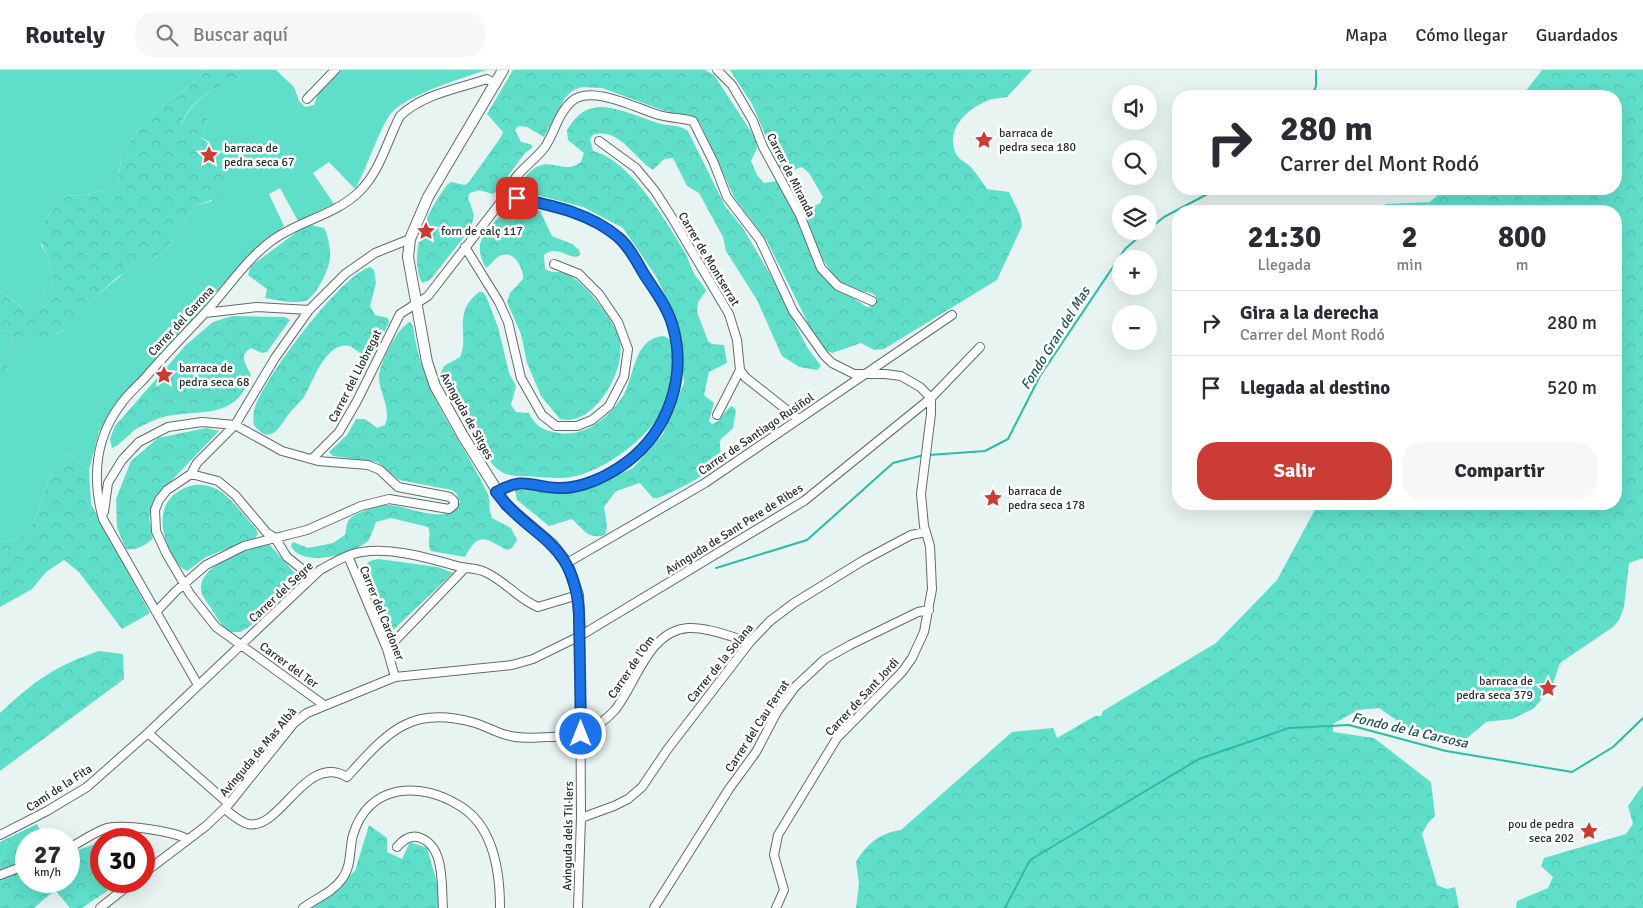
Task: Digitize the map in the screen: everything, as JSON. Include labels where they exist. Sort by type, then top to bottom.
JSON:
[{"type":"street","points":[[307,100],[335,70]]},
{"type":"street","name":"Avinguda de Sitges","points":[[503,70],[437,180],[410,239],[408,257],[427,362],[435,386],[496,492],[512,511],[552,544],[566,563],[578,595],[581,734]]},
{"type":"street","name":"Carrer de Miranda","points":[[717,70],[732,85],[753,121],[763,147],[800,215],[821,268],[838,286],[872,301]]},
{"type":"street","name":"Carrer del Garona","points":[[198,685],[103,520],[97,496],[97,463],[100,444],[110,420],[121,404],[178,340],[205,313],[253,257],[288,230],[339,207],[370,181],[400,116],[408,108],[421,100],[487,80],[496,84]]},
{"type":"street","name":"Carrer del Llobregat","points":[[312,459],[329,444],[357,401],[400,314],[428,296],[464,247],[507,194],[513,179],[545,146],[562,112],[573,99],[579,96],[594,96],[617,100],[650,112],[693,121],[714,161],[727,197],[760,240],[799,320],[832,363],[854,374],[864,374]]},
{"type":"street","name":"Carrer de Montserrat","points":[[599,141],[636,168],[655,191],[691,248],[733,323],[740,370]]},
{"type":"street","points":[[496,492],[524,482],[558,488],[577,486],[614,471],[628,461],[654,437],[664,422],[675,384],[677,352],[674,328],[664,305],[620,238],[591,220],[569,210],[507,194]]},
{"type":"street","name":"Carrer del Ter","points":[[324,705],[216,627],[190,594],[166,553],[156,531],[155,510],[159,500],[167,490],[191,474],[197,463],[235,425],[276,358],[309,310],[345,274],[375,252],[410,239]]},
{"type":"street","points":[[464,247],[499,302],[508,322],[521,378],[542,415],[556,426],[577,426],[600,415],[609,406],[624,377],[628,349],[626,337],[599,294],[578,274],[554,264]]},
{"type":"street","points":[[205,313],[257,308],[309,310]]},
{"type":"street","name":"Carrer de Santiago Rusiñol","points":[[566,563],[705,483],[952,315]]},
{"type":"street","name":"Avinguda de Sant Pere de Ribes","points":[[580,636],[804,501],[931,398],[980,348]]},
{"type":"street","points":[[717,415],[740,370],[745,377],[798,419]]},
{"type":"street","points":[[864,374],[901,376],[920,387],[931,398]]},
{"type":"street","name":"Carrer de Sant Jordi","points":[[776,908],[784,890],[774,854],[778,835],[837,738],[890,685],[912,658],[924,632],[932,576],[930,546],[926,532],[921,494],[931,414],[931,398]]},
{"type":"street","points":[[103,520],[104,500],[108,483],[122,460],[138,442],[168,427],[183,423],[202,422],[235,425],[282,451],[312,459],[328,463],[368,465],[380,470],[398,487],[450,497],[454,503],[449,508],[396,499],[373,502],[307,530],[244,546],[206,565],[184,583],[156,612]]},
{"type":"street","points":[[191,474],[218,481],[235,495],[267,534],[275,538],[287,557],[312,577]]},
{"type":"street","points":[[396,499],[398,487]]},
{"type":"street","name":"Carrer de la Solana","points":[[581,818],[614,806],[642,787],[667,750],[750,642],[770,621],[828,582],[911,536],[926,532]]},
{"type":"street","name":"Carrer del Segre","points":[[148,733],[312,577],[320,570],[348,556],[362,552],[394,552],[486,572],[521,598],[538,607],[578,595]]},
{"type":"street","name":"Carrer del Cardoner","points":[[348,556],[387,649],[395,677]]},
{"type":"street","points":[[387,649],[465,568]]},
{"type":"street","name":"Carrer del Cau Ferrat","points":[[654,908],[729,789],[756,752],[777,712],[795,687],[825,659],[918,612],[928,610]]},
{"type":"street","name":"Carrer de l'Om","points":[[227,807],[245,823],[251,824],[265,820],[317,775],[333,772],[347,777],[382,739],[397,728],[421,719],[450,718],[476,723],[505,735],[519,737],[581,734],[602,722],[616,709],[647,657],[665,636],[688,628],[750,642]]},
{"type":"street","name":"Avinguda de Mas Albà","points":[[155,864],[206,826],[227,807],[294,723],[307,712],[395,677],[512,664],[533,659],[580,636]]},
{"type":"street","points":[[148,733],[227,807]]},
{"type":"street","name":"Camí de la Fita","points":[[0,835],[47,811],[87,787],[148,733]]},
{"type":"street","name":"Avinguda dels Til·lers","points":[[578,908],[581,734]]},
{"type":"street","points":[[303,908],[327,893],[343,878],[356,829],[372,805],[386,795],[404,789],[419,790],[445,798],[462,806],[474,818],[482,829],[492,852],[498,880],[500,908]]},
{"type":"street","points":[[80,842],[108,828],[136,828],[180,835],[188,839]]},
{"type":"street","points":[[398,847],[405,840],[416,837],[423,840],[436,854],[443,908]]},
{"type":"street","points":[[0,875],[15,869]]},
{"type":"street","points":[[100,908],[119,893]]},
{"type":"green space","points":[[0,70],[206,70],[186,89],[166,102],[133,137],[122,153],[118,181],[113,188],[84,195],[66,196],[59,202],[40,227],[41,245],[47,254],[53,278],[51,286],[32,308],[23,308],[0,291]]},
{"type":"green space","points":[[206,70],[234,70],[241,78],[222,85],[205,95],[191,108],[181,125],[205,116],[208,119],[201,137],[219,153],[224,180],[220,197],[195,206],[165,252],[119,276],[95,297],[76,323],[54,336],[31,341],[8,362],[6,378],[0,386],[0,355],[9,348],[15,337],[13,332],[0,330],[0,291],[23,308],[32,308],[51,286],[53,278],[47,254],[38,237],[40,227],[59,202],[66,196],[84,195],[113,188],[118,181],[122,153],[133,137],[166,102],[186,89]]},
{"type":"green space","points":[[234,70],[276,70],[294,87],[299,101],[305,107],[314,105],[318,93],[341,70],[486,70],[434,88],[396,109],[384,125],[355,189],[329,162],[313,173],[334,204],[298,221],[280,188],[269,194],[284,226],[255,253],[122,397],[99,432],[89,470],[69,453],[50,477],[38,512],[28,530],[12,541],[0,542],[0,386],[7,375],[8,362],[31,341],[58,334],[75,323],[95,297],[124,273],[165,252],[195,206],[212,201],[209,142],[201,137],[208,119],[205,116],[181,126],[191,109],[205,95],[222,85],[241,78]]},
{"type":"green space","points":[[513,70],[705,70],[714,75],[756,139],[757,148],[751,161],[757,175],[764,183],[777,181],[781,184],[806,236],[816,267],[832,285],[867,307],[876,305],[876,296],[869,292],[847,288],[840,283],[826,264],[814,241],[807,219],[807,210],[820,203],[823,197],[809,173],[802,167],[784,173],[780,169],[752,104],[730,70],[1032,70],[1007,97],[992,99],[967,113],[956,127],[953,136],[953,145],[957,156],[971,167],[987,189],[1009,192],[1020,215],[1022,226],[997,280],[884,349],[874,350],[861,343],[832,353],[827,351],[814,335],[767,241],[734,197],[700,123],[693,116],[665,111],[602,88],[581,87],[572,91],[565,98],[544,137],[527,127],[518,126],[515,130],[521,142],[530,144],[533,147],[525,153],[493,194],[479,190],[470,193],[468,197],[474,215],[471,228],[430,280],[422,283],[418,271],[418,245],[427,219],[447,185],[451,182],[465,185],[469,182],[501,137],[503,132],[487,114]]},
{"type":"green space","points":[[1542,70],[1643,70],[1643,558],[1629,563],[1624,607],[1619,620],[1613,627],[1560,663],[1551,689],[1533,709],[1512,719],[1486,722],[1466,739],[1444,738],[1408,728],[1379,708],[1358,710],[1333,724],[1333,732],[1374,738],[1431,782],[1435,816],[1428,823],[1422,834],[1437,885],[1447,889],[1455,887],[1459,908],[856,908],[859,884],[856,862],[874,840],[893,831],[901,830],[1012,732],[1053,728],[1057,738],[1095,716],[1101,716],[1103,711],[1216,643],[1277,580],[1315,510],[1622,510],[1622,205],[1385,205],[1430,202],[1438,195],[1622,195],[1622,90],[1527,90]]},
{"type":"green space","points":[[596,107],[603,107],[688,131],[725,206],[743,228],[771,276],[807,347],[821,366],[817,370],[799,367],[782,356],[757,300],[726,251],[723,237],[699,193],[687,186],[673,158],[664,159],[653,170],[618,139],[602,133],[593,135],[590,139],[593,151],[607,157],[634,179],[658,210],[678,241],[694,273],[706,291],[698,302],[697,312],[708,341],[712,344],[724,345],[727,363],[709,372],[704,395],[714,403],[709,421],[712,424],[715,423],[732,406],[736,410],[733,428],[720,440],[720,457],[708,471],[691,482],[658,498],[653,498],[640,483],[616,491],[604,507],[607,526],[605,535],[594,536],[586,533],[572,519],[549,526],[517,500],[515,490],[581,491],[633,468],[663,434],[684,383],[677,322],[657,278],[623,228],[583,207],[525,192],[521,189],[521,183],[524,178],[535,168],[548,164],[567,167],[581,162],[584,153],[568,140],[567,130],[581,113]]},
{"type":"green space","points":[[512,209],[540,211],[552,236],[572,244],[579,250],[580,255],[576,257],[556,251],[548,252],[544,255],[545,269],[564,273],[582,285],[604,310],[618,335],[621,347],[615,377],[597,404],[586,414],[573,419],[560,419],[541,396],[527,363],[521,334],[507,302],[510,293],[523,279],[520,266],[514,258],[506,254],[497,257],[486,268],[481,257],[480,245],[485,233],[501,216]]},
{"type":"green space","points":[[311,225],[324,228],[330,251],[328,269],[317,289],[309,299],[300,302],[265,298],[267,289],[248,275],[251,266],[298,231]]},
{"type":"green space","points":[[370,267],[374,270],[376,283],[370,306],[375,315],[388,318],[389,322],[372,357],[363,355],[350,346],[334,349],[321,364],[304,397],[278,429],[274,433],[269,434],[260,431],[254,425],[254,409],[273,373],[323,307],[357,274]]},
{"type":"green space","points":[[479,292],[483,292],[486,296],[498,327],[509,373],[516,386],[511,405],[516,412],[529,413],[538,425],[554,432],[569,433],[587,429],[604,418],[623,396],[636,359],[646,343],[654,338],[664,336],[671,340],[673,349],[670,391],[664,407],[655,421],[644,434],[616,458],[585,473],[571,477],[554,478],[515,476],[498,470],[487,457],[440,375],[444,366],[460,357],[463,349],[463,316],[471,300]]},
{"type":"green space","points":[[232,316],[285,317],[290,320],[267,352],[262,353],[251,348],[247,351],[244,361],[251,375],[244,391],[235,401],[212,411],[171,415],[157,419],[136,429],[112,448],[110,439],[115,426],[186,345],[213,322]]},
{"type":"green space","points":[[410,322],[413,326],[424,373],[442,413],[487,492],[492,518],[511,528],[517,540],[512,548],[507,550],[493,542],[483,539],[478,540],[465,557],[431,551],[428,527],[391,518],[376,522],[369,540],[352,550],[329,557],[317,558],[306,557],[297,553],[291,546],[293,542],[308,548],[333,543],[345,535],[347,524],[351,518],[375,507],[385,505],[396,506],[438,514],[455,510],[460,502],[456,493],[452,490],[399,480],[377,462],[333,456],[329,452],[347,435],[356,419],[365,419],[377,428],[385,425],[387,412],[380,388],[380,369],[396,337]]},
{"type":"green space","points":[[0,330],[14,332],[15,337],[9,348],[0,355]]},
{"type":"green space","points":[[206,428],[219,431],[154,499],[149,518],[153,538],[141,547],[126,549],[117,528],[116,499],[131,461],[158,438]]},
{"type":"green space","points":[[69,453],[89,470],[91,504],[150,613],[122,629],[79,572],[64,560],[46,572],[32,589],[0,607],[0,542],[12,541],[28,530],[38,512],[50,477]]},
{"type":"green space","points":[[194,485],[204,485],[222,492],[237,506],[258,534],[255,538],[206,557],[187,571],[177,564],[168,547],[163,527],[163,517],[164,508],[174,494]]},
{"type":"green space","points":[[268,543],[301,580],[249,627],[240,632],[230,632],[222,625],[203,596],[201,588],[203,580],[209,572],[227,558]]},
{"type":"green space","points":[[378,559],[438,567],[453,573],[391,632],[387,630],[363,567],[370,561]]},
{"type":"green space","points":[[99,651],[123,654],[124,679],[0,771],[0,713],[35,683],[57,669]]},
{"type":"green space","points":[[1643,785],[1643,908],[1516,908],[1517,901],[1548,888],[1553,877],[1541,866],[1544,858],[1626,834],[1633,824],[1628,806]]},
{"type":"green space","points":[[37,824],[39,828],[29,828]]},
{"type":"green space","points":[[369,825],[387,838],[387,852],[402,859],[410,842],[427,848],[438,886],[441,908],[312,908],[355,871]]},
{"type":"green space","points":[[15,835],[15,893],[52,893],[34,908],[0,908],[0,842]]},
{"type":"green space","points":[[90,846],[90,893],[104,893],[82,908],[70,908],[58,893],[80,893],[80,849]]},
{"type":"waterway","name":"Fondo Gran del Mas","points":[[1314,90],[1316,70]]},
{"type":"waterway","name":"Fondo Gran del Mas","points":[[1187,205],[1206,195]]},
{"type":"waterway","name":"Fondo Gran del Mas","points":[[1157,223],[1172,213]]},
{"type":"waterway","name":"Fondo Gran del Mas","points":[[929,455],[985,451],[1008,439],[1040,376],[1125,249],[1136,240]]},
{"type":"waterway","name":"Fondo Gran del Mas","points":[[716,568],[807,540],[893,463],[924,455]]},
{"type":"waterway","name":"Fondo de la Carsosa","points":[[1005,908],[1030,860],[1199,759],[1289,728],[1349,725],[1446,751],[1572,772],[1613,747],[1643,718]]},
{"type":"place","name":"barraca de pedra seca 180","points":[[984,140]]},
{"type":"place","name":"barraca de pedra seca 67","points":[[209,155]]},
{"type":"place","name":"forn de calç 117","points":[[426,231]]},
{"type":"place","name":"barraca de pedra seca 68","points":[[164,375]]},
{"type":"place","name":"barraca de pedra seca 178","points":[[993,498]]},
{"type":"place","name":"barraca de pedra seca 379","points":[[1548,688]]},
{"type":"place","name":"pou de pedra seca 202","points":[[1589,831]]},
{"type":"route","points":[[517,198],[569,210],[591,220],[620,238],[650,282],[670,317],[674,328],[677,352],[675,384],[664,422],[654,437],[628,461],[614,471],[577,486],[549,488],[524,482],[516,483],[496,492],[506,505],[552,544],[559,552],[572,575],[578,595],[581,734]]}]
